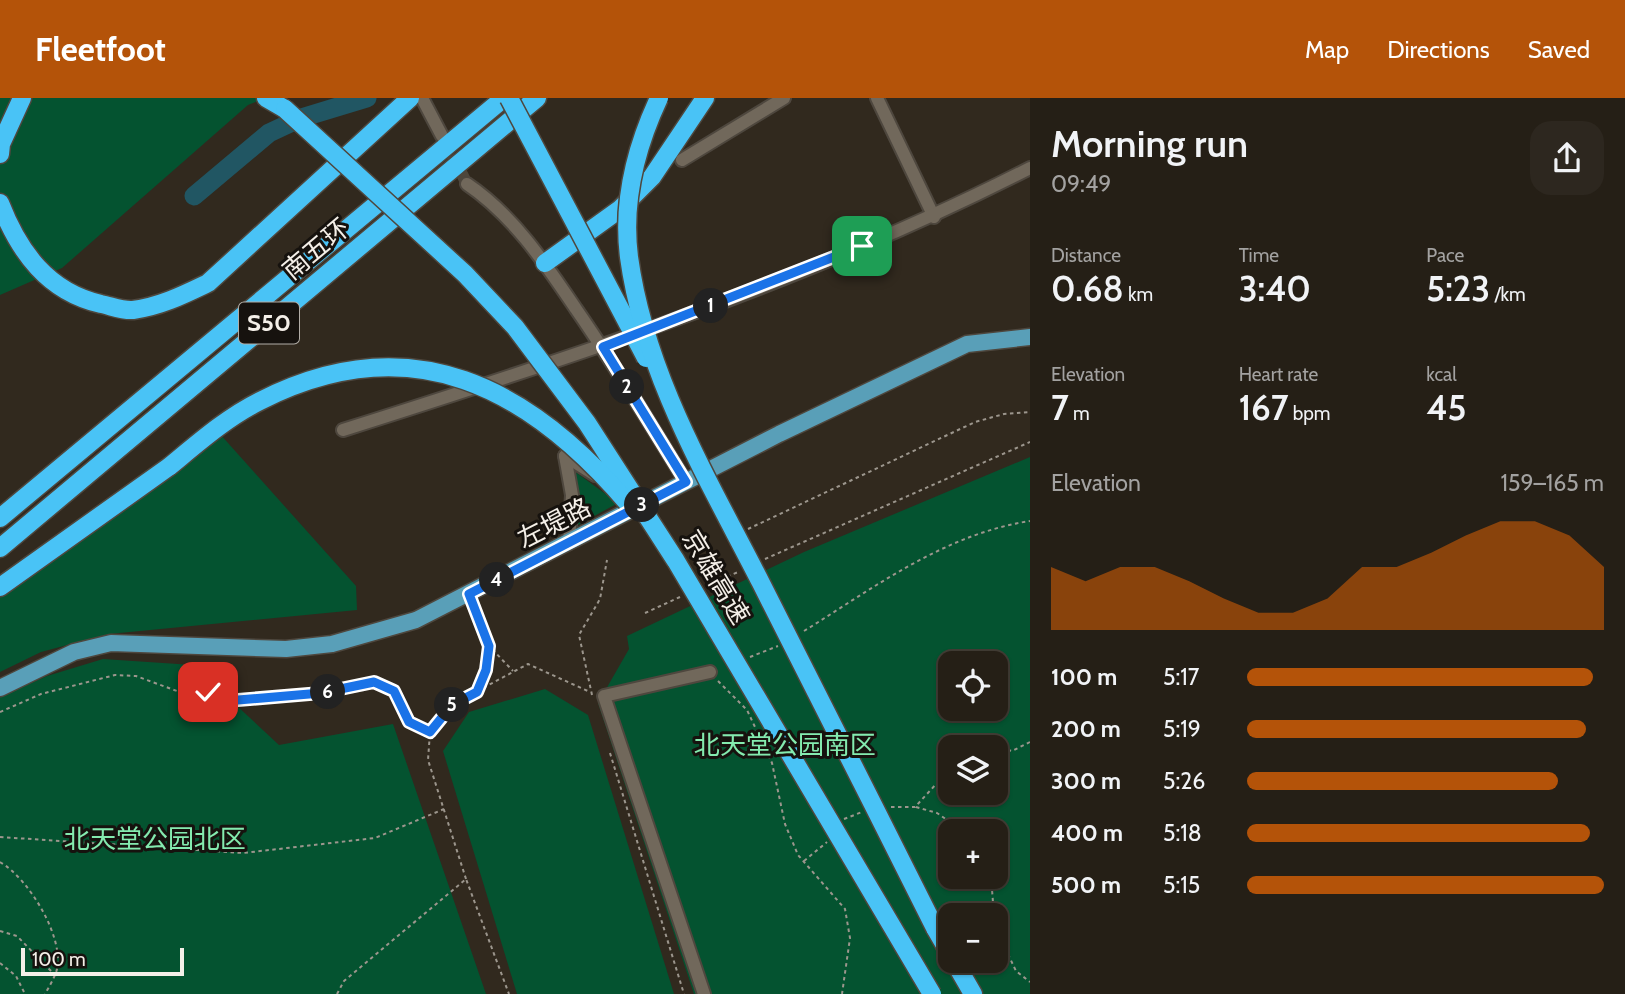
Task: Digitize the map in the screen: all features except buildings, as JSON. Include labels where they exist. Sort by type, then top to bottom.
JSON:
[{"type":"highway","points":[[0,154],[1,144],[22,98]]},
{"type":"highway","name":"京雄高速","points":[[266,98],[285,109],[422,232],[515,327],[587,423],[676,561],[932,994]]},
{"type":"highway","points":[[0,203],[13,237],[34,266],[61,290],[92,302],[129,310],[170,302],[208,283],[410,98]]},
{"type":"highway","points":[[507,98],[664,392],[938,933]]},
{"type":"highway","name":"南五环","points":[[0,518],[507,98]]},
{"type":"highway","name":"南五环","points":[[0,548],[537,98]]},
{"type":"highway","points":[[659,98],[646,125],[632,174],[627,222],[636,295],[664,392]]},
{"type":"highway","points":[[545,263],[620,209],[659,167],[705,98]]},
{"type":"highway","points":[[0,587],[170,466],[225,422],[292,386],[326,374],[364,368],[430,371],[495,390],[546,422],[620,494],[676,561]]},
{"type":"highway","points":[[961,973],[973,994]]},
{"type":"main road","name":"左堤路","points":[[0,688],[74,652],[111,643],[286,649],[332,644],[416,620],[779,434],[967,344],[1030,337]]},
{"type":"street","points":[[422,98],[443,136]]},
{"type":"street","points":[[682,160],[784,98]]},
{"type":"street","points":[[877,98],[934,217]]},
{"type":"street","points":[[343,430],[603,347],[934,217],[1030,168]]},
{"type":"street","points":[[467,184],[492,201],[545,263],[603,347],[686,482]]},
{"type":"street","points":[[569,543],[572,495],[565,456],[604,481],[648,502]]},
{"type":"street","points":[[704,994],[604,696],[710,672]]},
{"type":"path","points":[[745,530],[975,422],[1004,414],[1030,412]]},
{"type":"path","points":[[760,562],[1030,442]]},
{"type":"path","points":[[709,585],[747,568]]},
{"type":"path","points":[[469,594],[489,646],[514,672]]},
{"type":"path","points":[[645,613],[684,596]]},
{"type":"path","points":[[477,692],[486,670],[489,646]]},
{"type":"path","points":[[508,994],[466,879],[428,760],[430,732],[452,705],[528,664],[591,692]]},
{"type":"path","points":[[0,712],[41,694],[115,675],[136,677],[185,694],[208,692],[226,701],[321,693],[374,682],[394,691],[409,722],[430,732]]},
{"type":"path","points":[[1008,750],[1012,751],[1030,742]]},
{"type":"path","points":[[915,807],[937,813],[946,819]]},
{"type":"path","points":[[0,837],[243,853],[375,838],[444,809]]},
{"type":"path","points":[[0,862],[12,869],[50,919],[58,968],[45,994]]},
{"type":"path","points":[[337,994],[344,981],[466,879]]},
{"type":"path","points":[[0,932],[17,936],[55,974]]},
{"type":"path","points":[[1008,954],[1016,971],[1030,982]]},
{"type":"path","points":[[0,963],[16,976],[25,994]]},
{"type":"green space","points":[[0,98],[265,98],[248,105],[62,268],[0,295]]},
{"type":"green space","points":[[211,424],[356,586],[357,610],[109,634],[41,652],[0,672],[0,591]]},
{"type":"green space","name":"北天堂公园南区","points":[[1030,457],[1030,994],[694,994],[598,703],[629,649],[627,636],[804,552]]},
{"type":"green space","points":[[574,471],[618,503],[578,525]]},
{"type":"green space","name":"北天堂公园北区","points":[[103,659],[193,665],[279,745],[393,724],[486,994],[0,994],[0,697],[47,676]]},
{"type":"green space","points":[[545,689],[588,715],[674,994],[517,994],[443,751],[469,712]]},
{"type":"waterway","points":[[194,196],[269,133],[301,118],[367,98]]},
{"type":"tunnel","points":[[444,139],[467,184]]},
{"type":"route","points":[[208,692],[226,701],[242,701],[321,693],[374,682],[394,691],[409,722],[430,732],[452,705],[477,692],[486,670],[489,646],[469,594],[686,482],[603,347],[862,246]]}]
